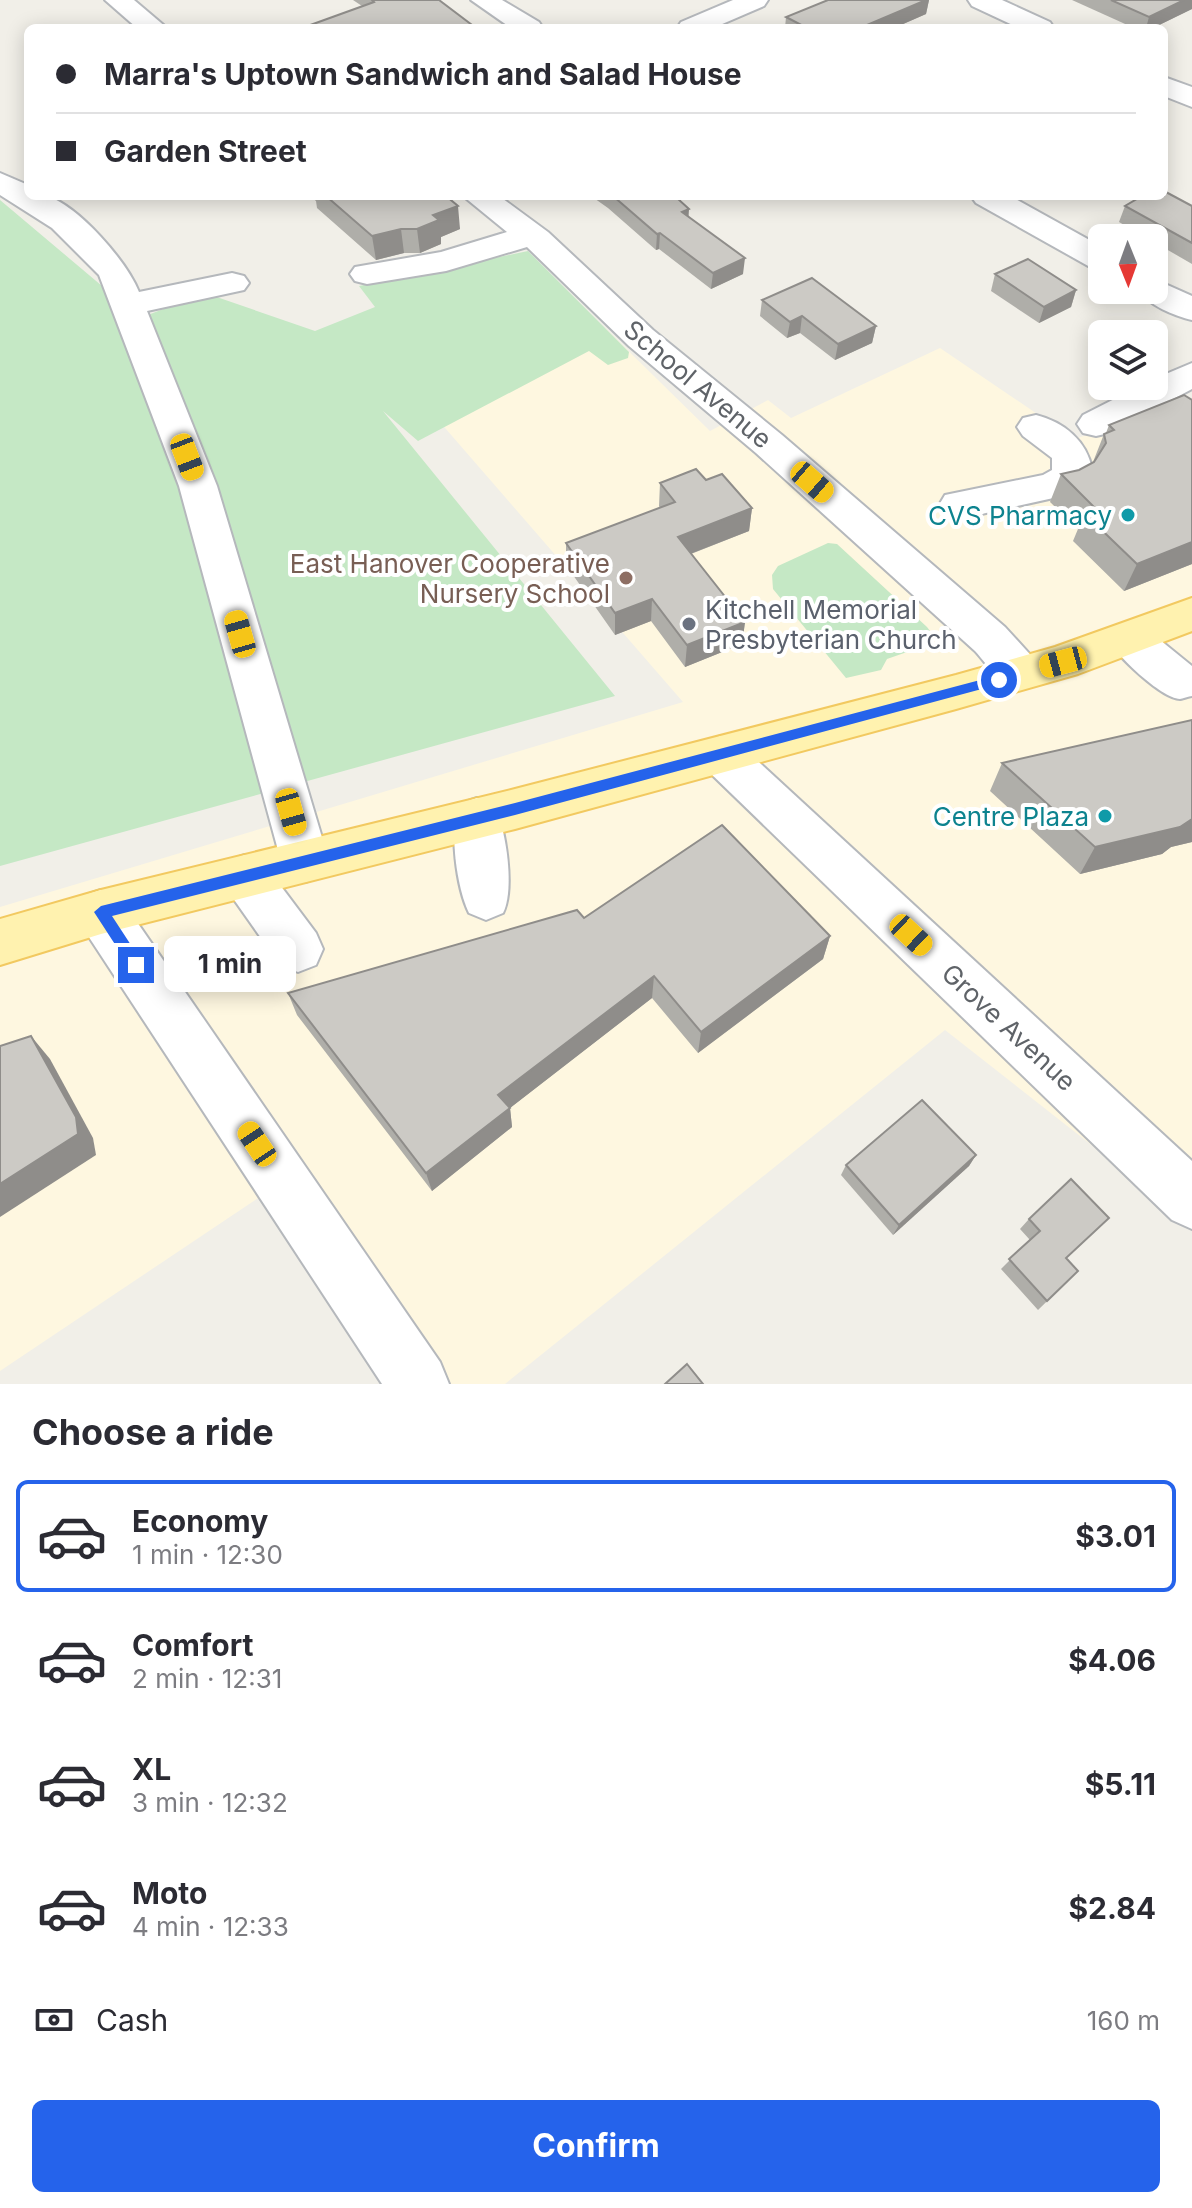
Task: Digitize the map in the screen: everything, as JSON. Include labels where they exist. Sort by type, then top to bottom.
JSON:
[{"type":"main road","points":[[0,942],[101,912],[721,755],[1021,673],[1129,639],[1192,614]]},
{"type":"street","points":[[118,0],[149,24]]},
{"type":"street","points":[[484,0],[523,24]]},
{"type":"street","points":[[700,24],[755,0]]},
{"type":"street","points":[[981,0],[1032,24]]},
{"type":"street","points":[[1168,87],[1192,98]]},
{"type":"street","points":[[0,182],[24,196]]},
{"type":"street","points":[[31,200],[68,222],[95,246],[115,273],[198,486],[305,861]]},
{"type":"street","name":"School Avenue","points":[[484,200],[531,235],[641,338],[776,450],[990,639],[1021,673]]},
{"type":"street","points":[[994,200],[1088,252]]},
{"type":"street","points":[[367,274],[446,261],[531,235]]},
{"type":"street","points":[[128,305],[232,283]]},
{"type":"street","points":[[1168,297],[1192,310]]},
{"type":"street","points":[[1096,424],[1192,374]]},
{"type":"street","points":[[959,505],[1053,486],[1066,479],[1073,469],[1070,452],[1036,427]]},
{"type":"street","points":[[1129,639],[1181,682]]},
{"type":"street","name":"Grove Avenue","points":[[721,755],[1192,1200]]},
{"type":"street","points":[[477,818],[486,898]]},
{"type":"street","points":[[245,876],[298,949]]},
{"type":"street","points":[[101,912],[418,1384]]},
{"type":"shaded area","points":[[605,328],[710,431],[768,400],[791,418],[940,348],[1074,439],[1192,403],[1192,1224],[945,1030],[505,1384],[417,1384],[282,1182],[0,1371],[0,907],[683,702],[439,421]]},
{"type":"green space","points":[[0,200],[140,318],[205,293],[315,331],[375,307],[359,286],[528,251],[629,352],[628,358],[608,365],[589,351],[418,441],[383,411],[615,696],[0,866]]},
{"type":"green space","points":[[828,543],[837,544],[927,627],[933,635],[930,644],[887,659],[881,670],[846,678],[773,589],[772,575],[778,566]]},
{"type":"building","points":[[372,0],[439,0],[471,24],[313,24],[374,2]]},
{"type":"building","points":[[828,0],[926,0],[869,24],[799,24],[786,17]]},
{"type":"building","points":[[1111,0],[1184,0],[1149,17]]},
{"type":"building","points":[[1168,193],[1192,206],[1192,243],[1168,230],[1168,224],[1158,224],[1125,206],[1135,200],[1168,200]]},
{"type":"building","points":[[331,200],[451,200],[458,206],[433,215],[439,220],[417,229],[401,229],[372,236]]},
{"type":"building","points":[[618,200],[679,200],[689,209],[682,212],[745,258],[713,273],[660,233],[657,234]]},
{"type":"building","points":[[1028,259],[1076,290],[1044,307],[995,274]]},
{"type":"building","points":[[812,278],[876,326],[838,344],[802,316],[790,322],[762,300]]},
{"type":"building","name":"CVS Pharmacy","points":[[1184,395],[1192,400],[1192,542],[1137,564],[1084,513],[1097,510],[1061,474],[1094,462],[1106,443],[1104,434],[1114,430],[1109,425]]},
{"type":"building","points":[[696,469],[706,480],[722,474],[752,508],[678,537],[745,622],[687,645],[652,599],[615,613],[566,543],[675,502],[660,483]]},
{"type":"building","name":"Centre Plaza","points":[[1192,720],[1192,819],[1180,827],[1095,847],[1002,763]]},
{"type":"building","points":[[722,825],[830,936],[701,1032],[654,976],[498,1095],[510,1108],[426,1173],[288,993],[577,910],[584,918]]},
{"type":"building","points":[[31,1036],[76,1117],[78,1134],[0,1184],[0,1046]]},
{"type":"building","points":[[922,1100],[976,1155],[899,1225],[846,1165]]},
{"type":"building","points":[[1071,1179],[1109,1218],[1066,1258],[1078,1271],[1047,1301],[1009,1259],[1040,1231],[1029,1219]]},
{"type":"building","points":[[687,1364],[703,1384],[665,1384]]},
{"type":"place","name":"CVS Pharmacy","points":[[1128,515]]},
{"type":"place","name":"East Hanover Cooperative Nursery School","points":[[626,578]]},
{"type":"place","name":"Kitchell Memorial Presbyterian Church","points":[[689,624]]},
{"type":"place","name":"Centre Plaza","points":[[1105,816]]},
{"type":"route","points":[[136,965],[101,912],[515,809],[999,680]]}]
